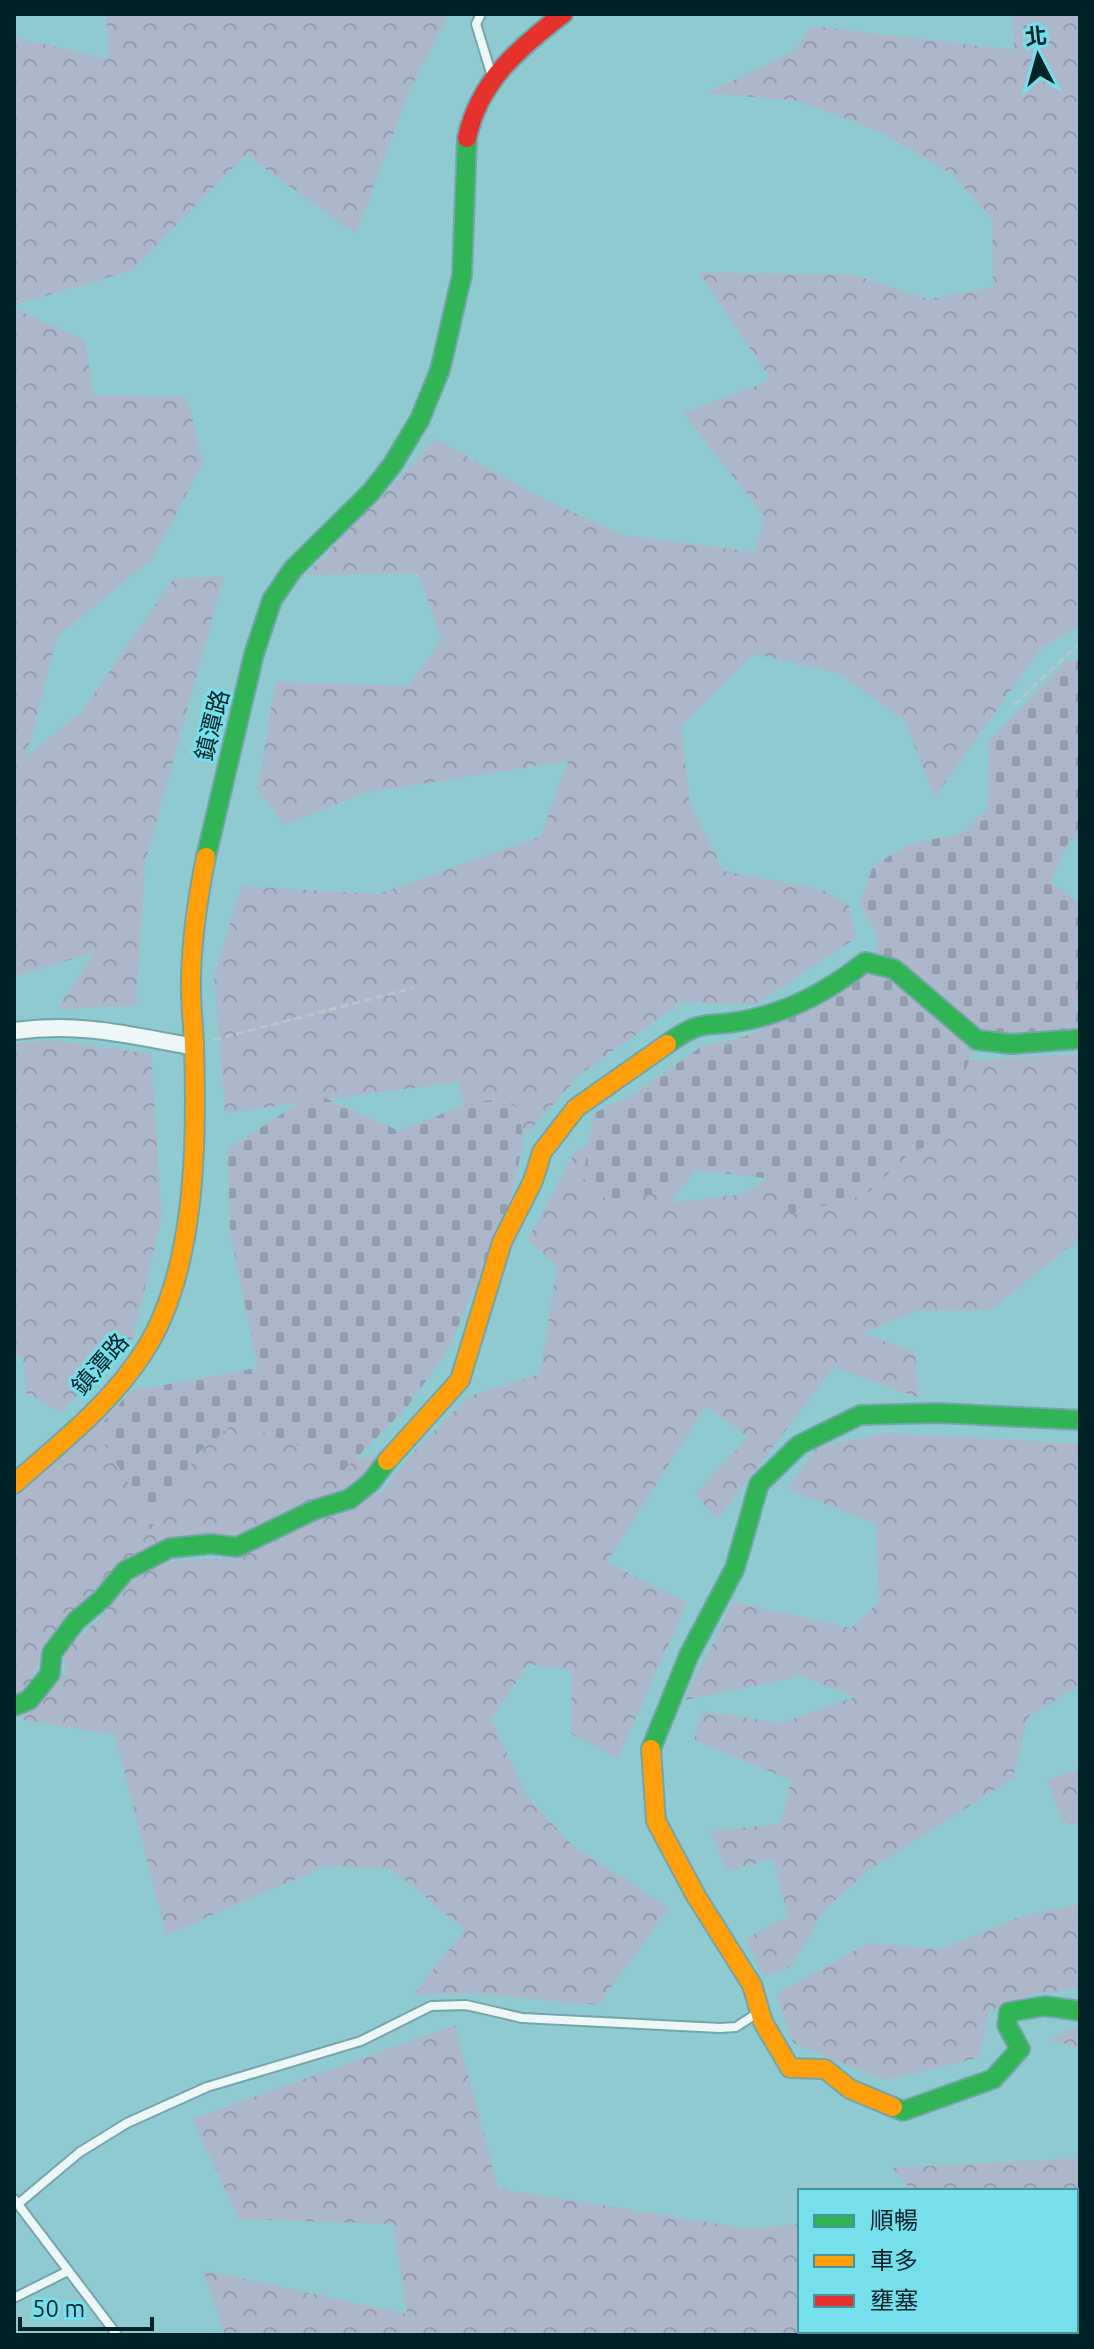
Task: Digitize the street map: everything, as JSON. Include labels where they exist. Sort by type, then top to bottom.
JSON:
[{"type":"street","name":"鎮潭路","points":[[14,1484],[114,1389],[147,1347],[162,1314],[185,1227],[192,1168],[195,1047],[190,1004],[191,967],[203,869],[254,654],[273,596],[313,549],[383,479],[427,403],[459,297],[463,251],[462,189],[474,110],[493,78],[526,42],[563,14]]},
{"type":"street","points":[[14,1706],[29,1700],[50,1674],[52,1653],[76,1621],[103,1598],[125,1571],[170,1548],[211,1544],[237,1547],[314,1510],[350,1499],[371,1482],[418,1423],[460,1380],[502,1242],[533,1181],[542,1152],[558,1127],[576,1108],[695,1024],[741,1021],[785,1009],[841,981],[865,962],[894,969],[977,1040],[1023,1044],[1080,1039]]},
{"type":"street","points":[[14,1031],[57,1026],[103,1028],[195,1047]]},
{"type":"street","points":[[1080,1420],[939,1413],[860,1415],[799,1445],[759,1484],[735,1568],[689,1655],[651,1743],[656,1821],[752,1985],[760,2012],[790,2068],[825,2069],[850,2089],[903,2111],[993,2079],[1020,2049],[1007,2025],[1009,2012],[1045,2006],[1080,2011]]},
{"type":"lane","points":[[481,14],[476,24],[493,78]]},
{"type":"lane","points":[[117,2335],[16,2201],[80,2152],[127,2123],[207,2087],[361,2041],[431,2006],[466,2005],[522,2018],[720,2028],[736,2027],[760,2012]]},
{"type":"lane","points":[[14,2298],[68,2271]]},
{"type":"path","points":[[1014,705],[1080,643]]},
{"type":"path","points":[[195,1047],[235,1032],[413,988]]},
{"type":"green space","points":[[106,14],[449,14],[409,92],[356,234],[246,155],[131,271],[14,305],[16,38],[109,59]]},
{"type":"green space","points":[[1013,14],[1080,14],[1080,626],[1041,648],[935,797],[904,720],[838,673],[754,654],[681,726],[690,804],[724,871],[821,889],[849,905],[856,938],[754,1005],[682,1002],[583,1072],[483,1180],[458,1082],[225,1113],[214,977],[241,886],[378,894],[540,837],[568,761],[364,793],[285,825],[258,790],[275,682],[409,686],[441,640],[418,573],[306,575],[436,439],[536,495],[622,535],[756,552],[764,516],[683,413],[771,380],[699,272],[855,275],[927,299],[993,287],[992,218],[950,173],[879,131],[798,101],[707,93],[794,51],[812,26],[1014,50]]},
{"type":"green space","points":[[14,308],[85,341],[94,395],[187,397],[203,462],[153,558],[57,637],[26,758],[83,710],[173,579],[224,576],[145,863],[136,1006],[57,1009],[94,953],[14,976]]},
{"type":"green space","points":[[1080,659],[1080,834],[1068,843],[1051,882],[1080,905],[1080,1004],[1073,1006],[1080,1014],[1080,1052],[1075,1040],[977,1040],[959,1087],[958,1135],[911,1152],[866,1195],[790,1214],[777,1179],[691,1170],[663,1192],[609,1202],[583,1178],[594,1113],[633,1095],[702,1046],[744,1037],[788,1018],[868,973],[879,940],[860,903],[873,866],[910,844],[963,833],[988,808],[989,741],[1066,661]]},
{"type":"green space","points":[[50,1040],[151,1054],[162,1217],[133,1339],[61,1412],[26,1393],[23,1358],[14,1353],[14,1044]]},
{"type":"green space","points":[[1080,1054],[1080,1238],[991,1310],[917,1311],[862,1333],[915,1352],[919,1398],[834,1367],[717,1520],[695,1494],[748,1437],[706,1406],[607,1562],[687,1603],[618,1758],[571,1734],[571,1671],[529,1664],[491,1719],[527,1797],[573,1846],[669,1908],[598,2005],[475,1993],[413,1995],[465,1930],[391,1869],[326,1866],[166,1935],[115,1735],[19,1719],[66,1672],[63,1652],[103,1615],[126,1586],[156,1562],[228,1558],[383,1491],[414,1451],[469,1396],[540,1374],[557,1266],[528,1240],[574,1153],[704,1073],[741,1115],[669,1203],[744,1194],[941,1062]]},
{"type":"green space","points":[[314,1093],[399,1131],[472,1102],[504,1099],[520,1110],[523,1143],[510,1204],[448,1350],[407,1407],[339,1475],[300,1446],[236,1422],[198,1453],[150,1530],[136,1496],[96,1430],[131,1391],[258,1368],[230,1232],[228,1149]]},
{"type":"green space","points":[[110,1407],[140,1453],[152,1505],[224,1427],[263,1420],[337,1463],[381,1454],[356,1484],[237,1534],[164,1540],[91,1594],[39,1661],[27,1692],[14,1697],[14,1493]]},
{"type":"green space","points":[[887,1433],[1080,1444],[1080,1685],[1028,1717],[1013,1778],[869,1870],[823,1912],[791,1967],[764,1976],[745,1939],[788,1917],[773,1859],[727,1871],[710,1831],[781,1824],[791,1780],[694,1740],[702,1711],[781,1723],[855,1697],[801,1676],[685,1700],[733,1602],[851,1628],[879,1602],[876,1524],[787,1489],[817,1447]]},
{"type":"green space","points":[[1080,1769],[1080,1824],[1063,1823],[1047,1780]]},
{"type":"green space","points":[[1080,1904],[1080,1989],[1036,1993],[989,2011],[979,2058],[884,2080],[793,2043],[776,1994],[868,1943],[942,1949],[1022,1916]]},
{"type":"green space","points":[[455,2025],[498,2188],[749,2229],[798,2224],[798,2333],[973,2335],[225,2335],[203,2270],[407,2314],[393,2224],[239,2219],[192,2119]]},
{"type":"green space","points":[[1069,2029],[1080,2029],[1080,2048],[1050,2040]]},
{"type":"green space","points":[[1080,2158],[1080,2335],[981,2335],[1078,2333],[1078,2189],[910,2189],[892,2168]]},
{"type":"traffic: fast","points":[[206,857],[254,654],[272,600],[293,569],[371,492],[393,464],[420,419],[440,370],[462,275],[467,138]]},
{"type":"traffic: fast","points":[[667,1044],[696,1027],[742,1021],[791,1006],[823,991],[865,962],[894,969],[977,1040],[1011,1044],[1080,1039]]},
{"type":"traffic: fast","points":[[651,1749],[689,1655],[735,1568],[759,1484],[799,1445],[860,1415],[939,1413],[1080,1420]]},
{"type":"traffic: fast","points":[[14,1706],[29,1700],[50,1674],[52,1653],[76,1621],[103,1598],[125,1571],[170,1548],[211,1544],[237,1547],[314,1510],[350,1499],[371,1482],[387,1461]]},
{"type":"traffic: fast","points":[[893,2107],[903,2111],[993,2079],[1020,2049],[1007,2025],[1009,2012],[1045,2006],[1080,2011]]},
{"type":"traffic: slow","points":[[14,1484],[117,1388],[145,1350],[162,1317],[175,1281],[184,1242],[194,1160],[192,962],[206,857]]},
{"type":"traffic: slow","points":[[387,1461],[460,1380],[502,1242],[533,1181],[542,1152],[576,1108],[667,1044]]},
{"type":"traffic: slow","points":[[651,1749],[656,1821],[696,1896],[752,1985],[763,2022],[790,2068],[825,2069],[850,2089],[893,2107]]},
{"type":"traffic: jam","points":[[467,138],[481,99],[503,67],[563,14]]}]
